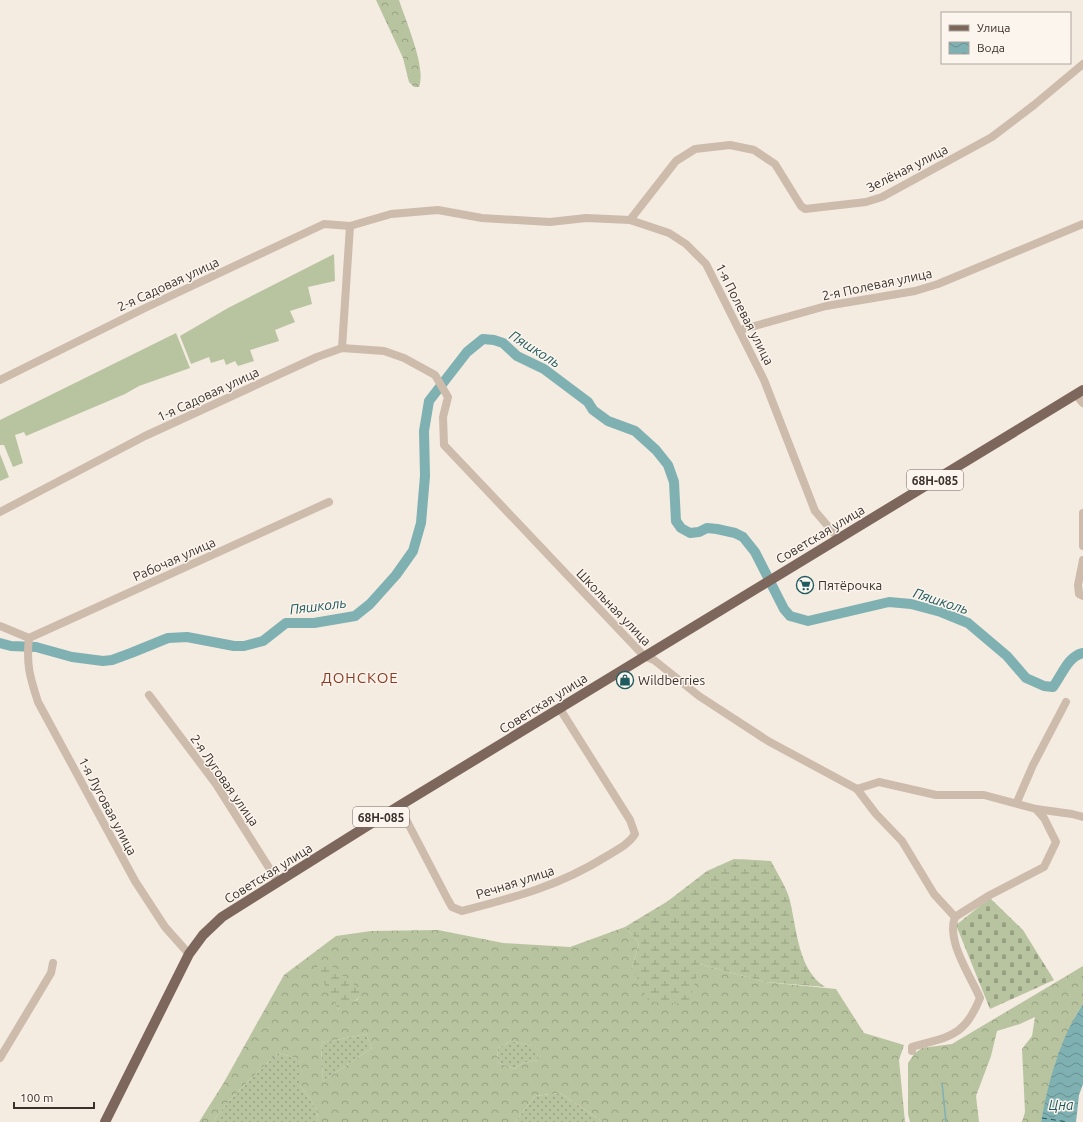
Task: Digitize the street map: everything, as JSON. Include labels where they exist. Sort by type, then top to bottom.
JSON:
[{"type":"main road","name":"Советская улица","points":[[105,1122],[189,954],[203,935],[222,917],[399,806],[560,709],[644,656],[1080,392]]},
{"type":"street","name":"Зелёная улица","points":[[630,220],[676,161],[695,149],[730,145],[754,150],[775,164],[801,206],[805,209],[866,202],[882,197],[992,136],[1034,105],[1083,64]]},
{"type":"street","name":"1-я Полевая улица","points":[[350,226],[391,214],[438,210],[482,218],[550,222],[586,218],[630,220],[669,233],[686,244],[706,264],[764,380],[816,511],[838,538]]},
{"type":"street","name":"2-я Садовая улица","points":[[0,380],[145,308],[324,224],[350,226]]},
{"type":"street","name":"2-я Полевая улица","points":[[740,330],[826,306],[915,291],[938,284],[1083,224]]},
{"type":"street","points":[[342,348],[350,226]]},
{"type":"street","name":"1-я Садовая улица","points":[[0,512],[145,436],[296,366],[342,348],[384,351],[404,358],[435,376],[448,397]]},
{"type":"street","points":[[1080,392],[1083,403]]},
{"type":"street","name":"Школьная улица","points":[[448,397],[443,417],[444,446],[644,656],[654,660],[699,696],[768,741],[857,789],[876,814],[902,841],[934,894],[955,917]]},
{"type":"street","name":"Рабочая улица","points":[[29,638],[329,502]]},
{"type":"street","points":[[1083,513],[1083,546]]},
{"type":"street","points":[[1083,560],[1078,585],[1079,594],[1083,596]]},
{"type":"street","points":[[0,626],[29,638]]},
{"type":"street","name":"1-я Луговая улица","points":[[29,638],[26,659],[30,679],[38,702],[135,881],[165,927],[189,954]]},
{"type":"street","name":"2-я Луговая улица","points":[[148,695],[216,784],[278,882]]},
{"type":"street","points":[[1017,802],[1033,764],[1066,702]]},
{"type":"street","name":"Речная улица","points":[[399,806],[452,907],[462,911],[548,887],[584,870],[628,843],[635,834],[630,820],[560,709]]},
{"type":"street","points":[[857,789],[879,782],[936,795],[984,795],[1017,802],[1036,809],[1083,817]]},
{"type":"street","points":[[912,1051],[912,1047],[945,1039],[960,1031],[972,1015],[980,998],[966,970],[952,936],[951,926],[955,917],[990,895],[1044,867],[1056,842],[1044,818],[1036,809]]},
{"type":"street","points":[[0,1058],[51,973],[53,963]]},
{"type":"green space","points":[[376,0],[399,0],[418,57],[421,79],[419,87],[414,87],[409,82],[403,58]]},
{"type":"green space","points":[[334,254],[335,281],[308,287],[312,304],[290,311],[295,322],[275,330],[279,341],[250,350],[254,361],[238,366],[235,361],[226,365],[224,359],[211,363],[209,357],[191,364],[180,336],[228,308]]},
{"type":"green space","points":[[176,333],[190,368],[139,386],[125,394],[26,436],[24,432],[15,435],[23,463],[13,467],[4,445],[0,445],[0,420]]},
{"type":"green space","points":[[0,454],[9,477],[0,481]]},
{"type":"green space","points":[[734,859],[771,861],[789,897],[803,959],[816,979],[825,987],[765,982],[700,964],[689,1004],[649,1002],[632,968],[639,943],[625,927],[668,901],[707,871]]},
{"type":"green space","points":[[990,898],[1023,930],[1054,980],[990,1009],[956,925]]},
{"type":"green space","points":[[625,927],[639,943],[632,968],[700,964],[765,982],[836,989],[864,1033],[904,1045],[899,1060],[905,1122],[603,1122],[560,1093],[535,1096],[515,1122],[318,1122],[317,1110],[300,1085],[300,1059],[278,1053],[235,1094],[213,1122],[199,1122],[223,1084],[284,975],[336,936],[371,931],[438,930],[503,943],[570,947]],"holes":[[[330,991],[362,992],[357,1000],[338,1009]],[[366,1034],[372,1048],[323,1081],[321,1043]],[[511,1041],[536,1047],[538,1060],[523,1063],[514,1069],[497,1062],[498,1048]]]},
{"type":"green space","points":[[325,961],[363,992],[352,1003],[338,1009],[316,968]]},
{"type":"green space","points":[[1083,966],[1083,1004],[1076,1015],[1056,1061],[1041,1122],[1022,1122],[1025,1112],[1022,1049],[1032,1036],[1035,1017],[1020,1024],[997,1031],[991,1056],[976,1096],[979,1122],[910,1122],[908,1114],[908,1063],[915,1053],[922,1048],[952,1044]]},
{"type":"green space","points":[[366,1034],[372,1048],[323,1081],[321,1043]]},
{"type":"green space","points":[[511,1041],[537,1047],[538,1060],[523,1063],[514,1069],[497,1062],[498,1048]]},
{"type":"green space","points":[[278,1053],[301,1059],[300,1085],[317,1110],[318,1122],[213,1122],[235,1094]]},
{"type":"green space","points":[[560,1093],[603,1122],[515,1122],[535,1096]]},
{"type":"water","name":"Цна","points":[[1083,1004],[1083,1084],[1079,1095],[1076,1122],[1041,1122],[1047,1091],[1061,1046]]},
{"type":"waterway","name":"Пяшколь","points":[[0,643],[11,646],[36,647],[72,657],[103,661],[112,660],[168,638],[187,637],[234,646],[244,646],[263,641],[286,623],[314,623],[355,616],[370,604],[396,575],[413,551],[421,523],[425,476],[424,431],[429,401],[467,352],[483,339],[503,343],[517,356],[544,369],[588,402],[593,410],[608,421],[635,431],[656,450],[668,465],[674,482],[676,521],[681,528],[690,533],[699,532],[707,528],[717,529],[735,533],[743,537],[755,552],[784,609],[790,616],[808,621],[889,602],[911,604],[941,612],[968,623],[1007,656],[1026,678],[1044,686],[1053,687],[1069,662],[1073,658],[1083,653]]},
{"type":"waterway","points":[[942,1083],[946,1122]]},
{"type":"ferry route","points":[[1042,1118],[1068,1122]]},
{"type":"place","name":"Пятёрочка","points":[[805,585]]},
{"type":"place","name":"Wildberries","points":[[625,680]]},
{"type":"district","name":"ДОНСКОЕ","points":[[360,677]]}]
